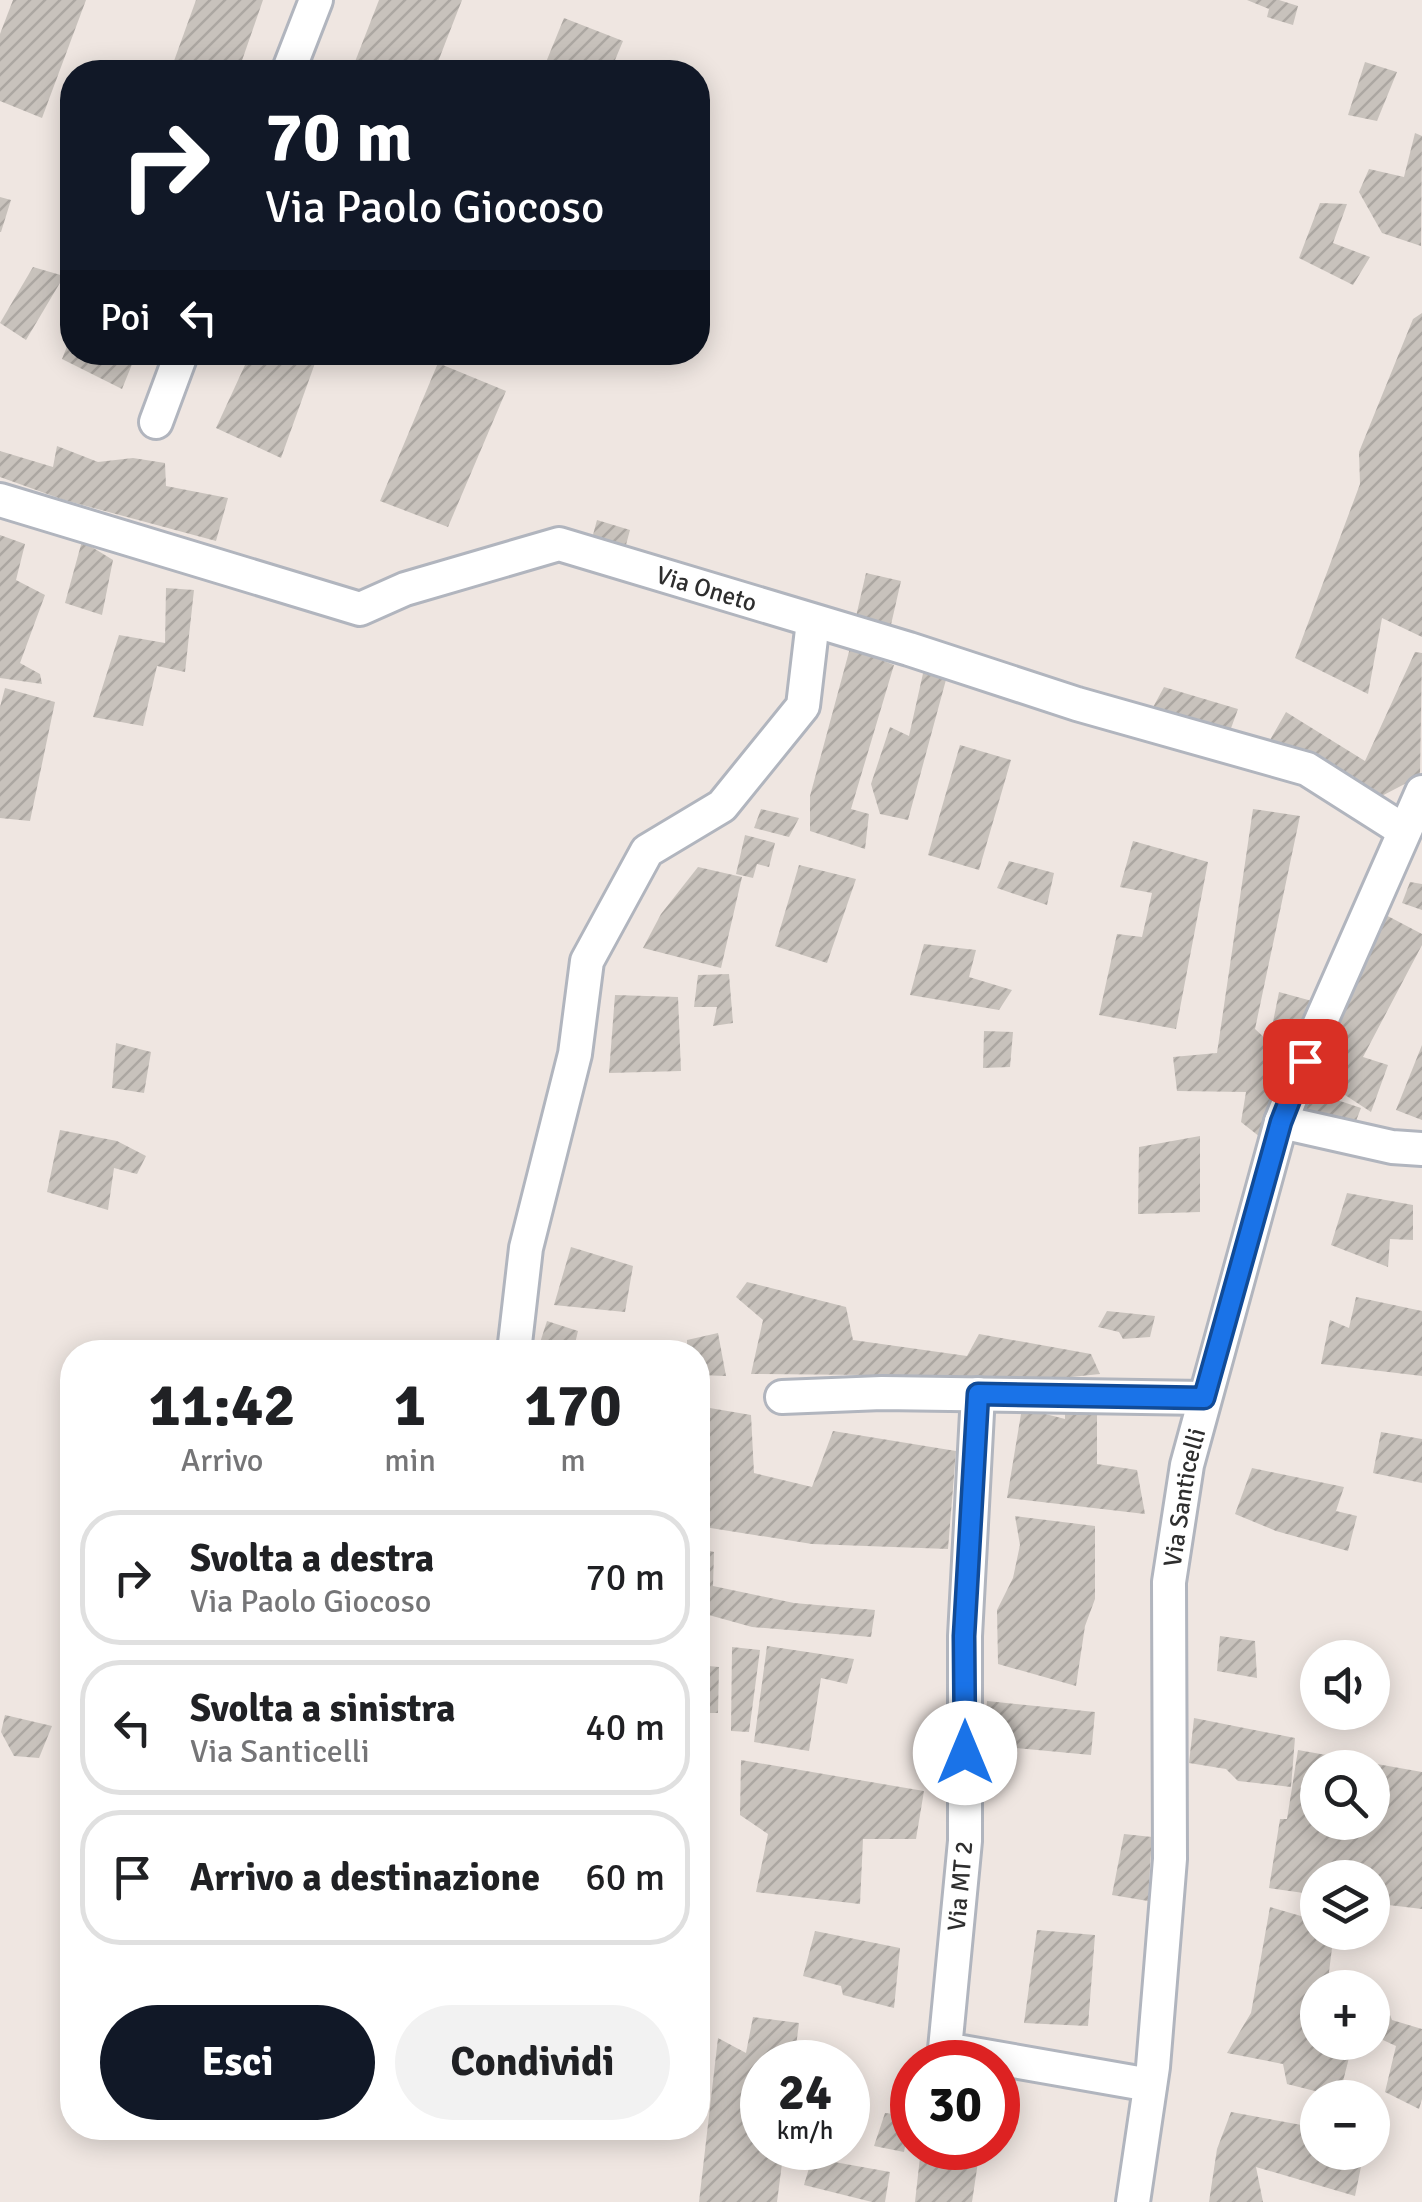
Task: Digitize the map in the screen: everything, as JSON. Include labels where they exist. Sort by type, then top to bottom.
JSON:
[{"type":"street","points":[[293,60],[316,0]]},
{"type":"street","points":[[156,422],[177,365]]},
{"type":"street","name":"Via Oneto","points":[[0,500],[360,609],[405,588],[558,544],[1078,704],[1307,769],[1403,830]]},
{"type":"street","points":[[515,1340],[526,1248],[575,1054],[588,961],[647,851],[722,806],[803,706],[813,621]]},
{"type":"street","name":"Via Santicelli","points":[[1133,2202],[1150,2085],[1170,1859],[1169,1582],[1187,1466],[1281,1122],[1422,792]]},
{"type":"street","points":[[1281,1122],[1392,1147],[1422,1149]]},
{"type":"street","points":[[782,1397],[882,1393],[1204,1398]]},
{"type":"street","name":"Via MT 2","points":[[978,1394],[964,1636],[965,1842],[945,2049],[1150,2085]]},
{"type":"building","points":[[13,0],[86,0],[64,60],[60,60],[42,118],[0,101],[0,34]]},
{"type":"building","points":[[196,0],[263,0],[242,60],[174,60]]},
{"type":"building","points":[[379,0],[462,0],[439,60],[356,60]]},
{"type":"building","points":[[1247,0],[1279,0],[1298,6],[1293,25],[1267,17],[1269,9]]},
{"type":"building","points":[[564,18],[623,41],[615,60],[547,60]]},
{"type":"building","points":[[1365,62],[1397,72],[1377,121],[1348,115]]},
{"type":"building","points":[[1415,133],[1422,136],[1421,246],[1382,233],[1359,192],[1369,169],[1404,177]]},
{"type":"building","points":[[0,197],[11,200],[1,232],[0,232]]},
{"type":"building","points":[[1320,203],[1347,204],[1333,243],[1370,257],[1353,285],[1299,258]]},
{"type":"building","points":[[33,267],[60,275],[60,283],[26,340],[0,323]]},
{"type":"building","points":[[1422,313],[1422,637],[1382,618],[1368,694],[1295,658],[1360,484],[1359,452],[1413,319]]},
{"type":"building","points":[[74,365],[132,365],[122,389]]},
{"type":"building","points":[[245,365],[314,365],[281,458],[216,428]]},
{"type":"building","points":[[437,365],[506,391],[448,527],[380,501]]},
{"type":"building","points":[[57,446],[98,462],[133,458],[165,463],[166,486],[228,498],[216,541],[64,500],[0,477],[0,451],[53,467]]},
{"type":"building","points":[[597,520],[630,530],[623,556],[590,546]]},
{"type":"building","points":[[0,535],[25,544],[16,580],[45,595],[20,663],[40,674],[42,684],[0,678]]},
{"type":"building","points":[[82,541],[113,560],[102,615],[65,603]]},
{"type":"building","points":[[866,573],[901,581],[890,629],[855,621]]},
{"type":"building","points":[[166,588],[194,590],[185,672],[157,666],[143,726],[93,717],[119,635],[165,643]]},
{"type":"building","points":[[850,648],[894,665],[851,809],[869,814],[865,849],[810,831],[810,796]]},
{"type":"building","points":[[1415,652],[1422,653],[1420,776],[1374,800],[1309,756],[1270,740],[1286,712],[1365,761]]},
{"type":"building","points":[[924,669],[947,676],[908,820],[880,814],[871,784],[890,727],[909,736]]},
{"type":"building","points":[[1164,687],[1238,709],[1230,731],[1151,711]]},
{"type":"building","points":[[5,688],[55,702],[30,821],[0,818],[0,707]]},
{"type":"building","points":[[960,745],[1011,760],[979,870],[928,855]]},
{"type":"building","points":[[761,809],[799,818],[789,837],[754,828]]},
{"type":"building","points":[[1253,809],[1300,816],[1255,1029],[1269,1042],[1279,992],[1312,1001],[1260,1137],[1241,1122],[1246,1092],[1177,1091],[1173,1057],[1217,1053]]},
{"type":"building","points":[[745,835],[775,843],[769,867],[757,864],[753,878],[736,874]]},
{"type":"building","points":[[1133,841],[1208,862],[1176,1029],[1099,1015],[1117,934],[1142,937],[1152,893],[1120,887]]},
{"type":"building","points":[[1009,861],[1054,873],[1047,905],[997,888]]},
{"type":"building","points":[[799,865],[856,879],[827,963],[775,946]]},
{"type":"building","points":[[698,867],[742,877],[721,968],[643,948],[661,914]]},
{"type":"building","points":[[1410,882],[1422,884],[1422,910],[1402,903]]},
{"type":"building","points":[[1382,913],[1422,934],[1422,945],[1363,1057],[1388,1065],[1371,1112],[1313,1074]]},
{"type":"building","points":[[924,944],[976,950],[969,977],[1012,990],[999,1010],[910,995]]},
{"type":"building","points":[[729,974],[733,1023],[713,1026],[717,1007],[694,1007],[698,975]]},
{"type":"building","points":[[615,995],[678,997],[681,1071],[609,1073]]},
{"type":"building","points":[[984,1031],[1013,1032],[1010,1067],[983,1068]]},
{"type":"building","points":[[116,1043],[151,1052],[144,1093],[112,1088]]},
{"type":"building","points":[[1422,1045],[1422,1120],[1396,1110]]},
{"type":"building","points":[[1298,1087],[1361,1108],[1351,1134],[1298,1117]]},
{"type":"building","points":[[60,1130],[117,1141],[146,1156],[137,1174],[114,1168],[108,1210],[47,1192]]},
{"type":"building","points":[[1200,1136],[1200,1212],[1138,1214],[1139,1147]]},
{"type":"building","points":[[1347,1193],[1413,1205],[1413,1240],[1390,1239],[1388,1267],[1331,1245]]},
{"type":"building","points":[[571,1247],[633,1266],[625,1312],[554,1305]]},
{"type":"building","points":[[747,1282],[846,1307],[853,1340],[967,1356],[979,1334],[1091,1354],[1100,1374],[985,1386],[865,1375],[751,1374],[763,1320],[736,1297]]},
{"type":"building","points":[[1356,1297],[1422,1311],[1422,1376],[1321,1364],[1330,1320],[1349,1328]]},
{"type":"building","points":[[1107,1311],[1155,1316],[1150,1337],[1123,1339],[1119,1332],[1098,1327]]},
{"type":"building","points":[[547,1321],[578,1331],[576,1340],[541,1340]]},
{"type":"building","points":[[718,1333],[726,1376],[710,1375],[710,1340],[687,1340]]},
{"type":"building","points":[[1097,1406],[1097,1464],[1137,1470],[1145,1514],[1007,1498],[1022,1408],[1065,1419],[1065,1407]]},
{"type":"building","points":[[710,1408],[751,1415],[754,1473],[812,1487],[833,1431],[956,1451],[948,1549],[812,1544],[710,1528]]},
{"type":"building","points":[[1381,1432],[1422,1439],[1422,1483],[1373,1473]]},
{"type":"building","points":[[1252,1468],[1344,1487],[1336,1511],[1357,1516],[1348,1551],[1276,1531],[1235,1514]]},
{"type":"building","points":[[1015,1516],[1095,1526],[1095,1599],[1085,1626],[1076,1686],[998,1664],[997,1610],[1013,1578],[1020,1545]]},
{"type":"building","points":[[710,1551],[714,1552],[713,1586],[794,1603],[875,1610],[871,1637],[752,1627],[710,1615]]},
{"type":"building","points":[[1220,1636],[1255,1641],[1257,1678],[1217,1671]]},
{"type":"building","points":[[767,1646],[854,1659],[847,1684],[821,1678],[809,1751],[754,1742]]},
{"type":"building","points":[[732,1647],[760,1650],[749,1732],[731,1731]]},
{"type":"building","points":[[710,1666],[719,1667],[718,1713],[710,1713]]},
{"type":"building","points":[[987,1701],[1095,1712],[1091,1755],[983,1745]]},
{"type":"building","points":[[5,1715],[52,1726],[39,1758],[14,1756],[1,1732]]},
{"type":"building","points":[[1194,1718],[1295,1738],[1291,1787],[1238,1781],[1226,1769],[1189,1763]]},
{"type":"building","points":[[1298,1750],[1300,1840],[1390,1840],[1390,1766],[1422,1772],[1422,1909],[1390,1905],[1390,1860],[1300,1860],[1300,1892],[1269,1888],[1280,1819],[1287,1819]]},
{"type":"building","points":[[741,1760],[924,1791],[916,1839],[863,1839],[860,1904],[756,1892],[768,1834],[740,1815]]},
{"type":"building","points":[[1124,1834],[1152,1837],[1148,1901],[1112,1895]]},
{"type":"building","points":[[1270,1907],[1300,1916],[1300,1950],[1332,1950],[1329,1970],[1300,1970],[1300,2060],[1348,2060],[1343,2080],[1300,2080],[1300,2087],[1287,2084],[1283,2064],[1227,2053],[1251,2013]]},
{"type":"building","points":[[1037,1930],[1095,1935],[1088,2026],[1024,2023]]},
{"type":"building","points":[[815,1931],[900,1948],[894,2008],[843,1995],[841,1986],[803,1976]]},
{"type":"building","points":[[1390,2015],[1392,2020],[1422,2029],[1419,2109],[1390,2094],[1388,2080],[1396,2046],[1390,2043]]},
{"type":"building","points":[[753,2017],[799,2023],[797,2040],[749,2040]]},
{"type":"building","points":[[718,2038],[740,2050],[740,2170],[781,2170],[777,2202],[699,2202],[706,2140],[710,2140]]},
{"type":"building","points":[[1231,2112],[1300,2125],[1300,2170],[1360,2170],[1355,2196],[1256,2167],[1263,2202],[1209,2202],[1217,2149]]},
{"type":"building","points":[[885,2113],[890,2114],[890,2149],[874,2146]]},
{"type":"building","points":[[870,2168],[890,2172],[885,2202],[804,2185],[808,2170]]},
{"type":"building","points":[[919,2170],[977,2170],[972,2202],[915,2202]]},
{"type":"route","points":[[965,1753],[964,1636],[978,1394],[1204,1398],[1281,1122],[1305,1061]]}]
